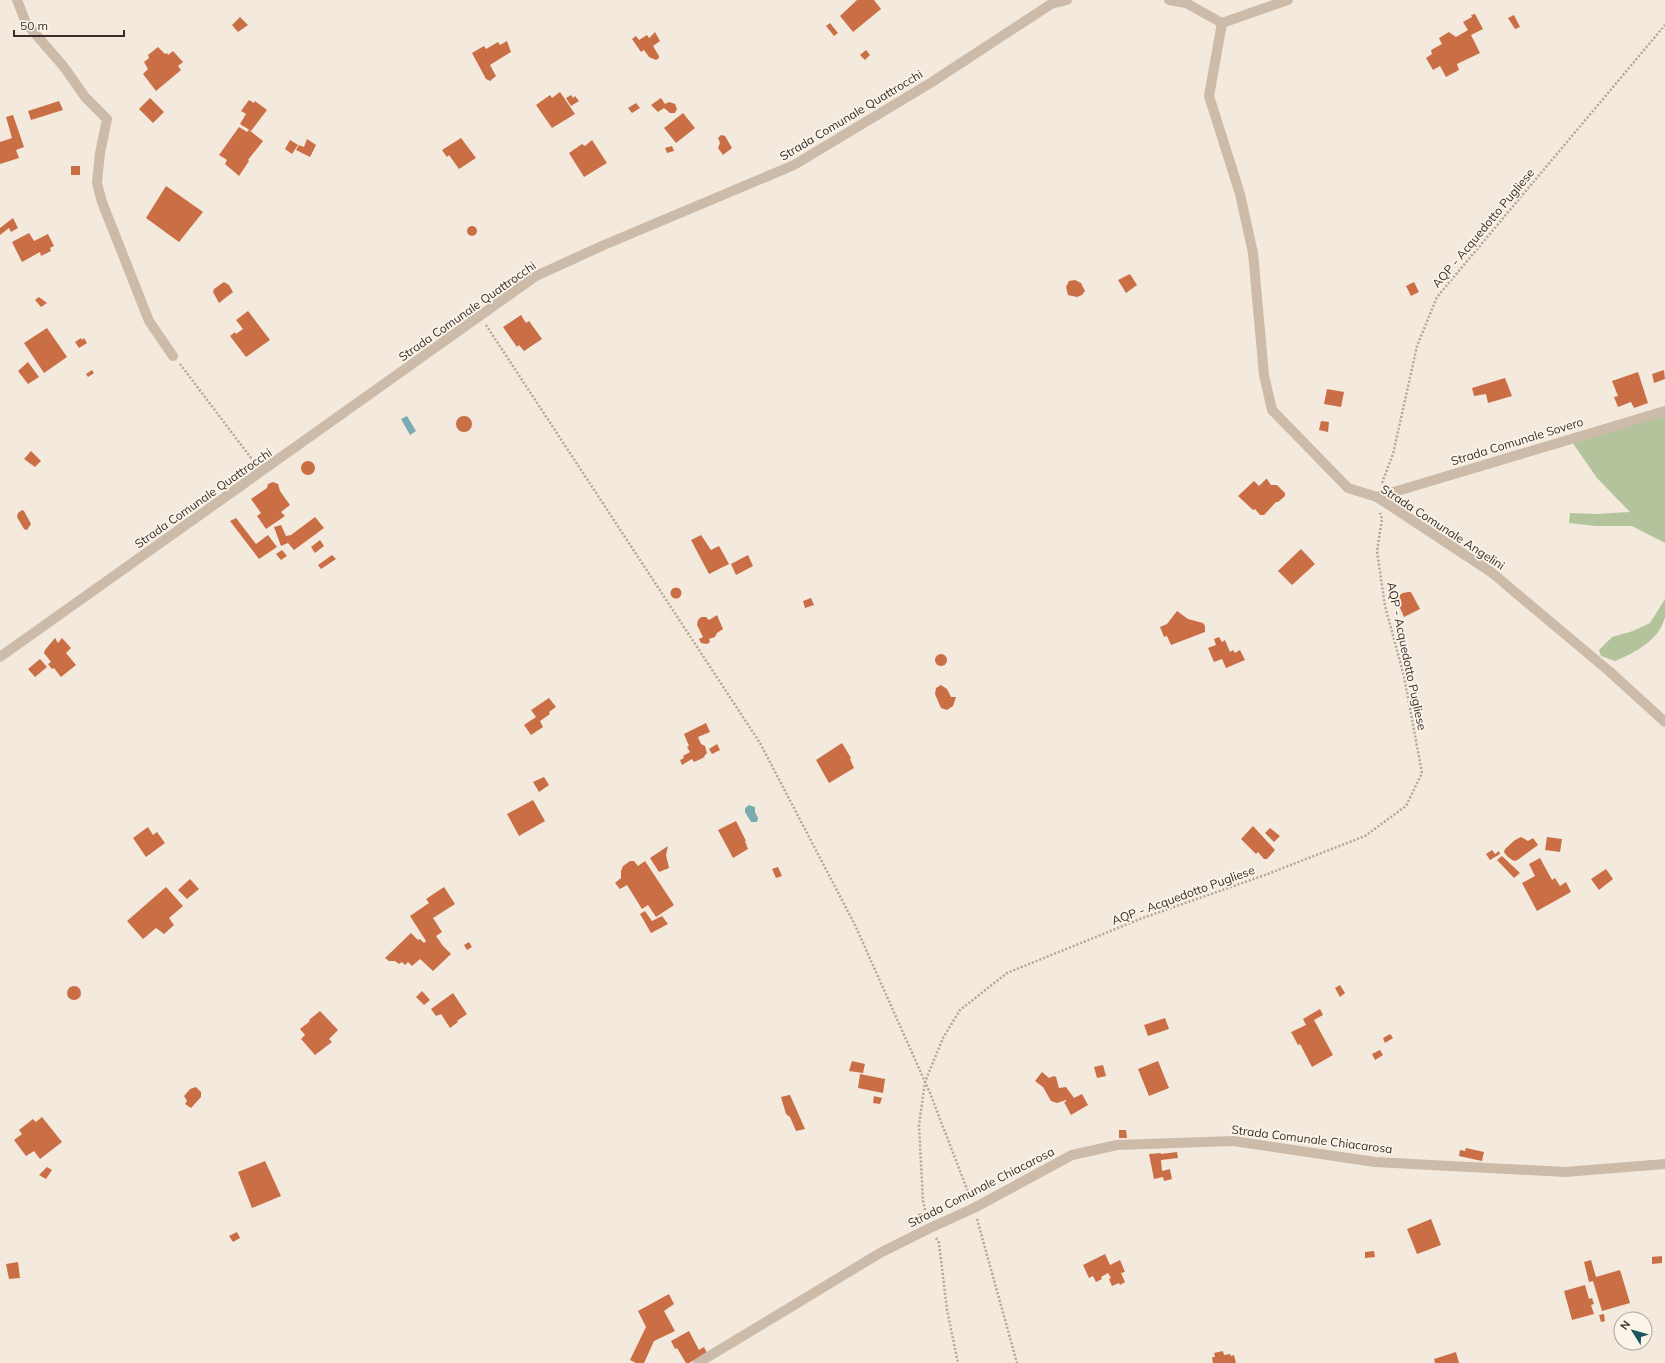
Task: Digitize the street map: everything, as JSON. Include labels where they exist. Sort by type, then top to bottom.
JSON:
[{"type":"street","points":[[17,0],[26,23],[64,67],[86,97],[107,119],[100,152],[97,184],[102,202],[149,321],[173,356]]},
{"type":"street","name":"Strada Comunale Quattrocchi","points":[[0,657],[536,276],[604,245],[794,165],[932,82],[1051,4],[1067,0]]},
{"type":"street","points":[[1169,0],[1186,3],[1222,23],[1288,0]]},
{"type":"street","name":"Strada Comunale Angelini","points":[[1222,23],[1209,96],[1240,194],[1253,252],[1264,375],[1272,410],[1348,488],[1376,497],[1491,572],[1610,671],[1665,722]]},
{"type":"street","name":"Strada Comunale Sovero","points":[[1376,497],[1665,411]]},
{"type":"street","name":"Strada Comunale Chiacarosa","points":[[698,1363],[880,1253],[974,1208],[1072,1155],[1117,1146],[1233,1142],[1375,1162],[1565,1172],[1665,1164]]},
{"type":"path","name":"AQP - Acquedotto Pugliese","points":[[926,1082],[942,1038],[960,1010],[1007,973],[1140,919],[1265,875],[1365,836],[1406,806],[1422,773],[1404,676],[1385,606],[1377,551],[1382,519],[1376,497],[1393,454],[1417,346],[1436,297],[1665,25]]},
{"type":"path","points":[[480,316],[760,743],[855,925],[926,1082],[974,1208],[1017,1363]]},
{"type":"path","points":[[173,356],[246,451],[260,473]]},
{"type":"green space","points":[[1665,416],[1665,543],[1632,526],[1596,526],[1569,523],[1570,513],[1595,514],[1630,512],[1597,478],[1572,442]]},
{"type":"green space","points":[[1665,599],[1665,617],[1662,625],[1652,639],[1638,650],[1615,661],[1601,656],[1599,650],[1612,637],[1633,631],[1650,623]]},
{"type":"water","points":[[407,416],[416,431],[410,435],[401,419]]},
{"type":"water","points":[[749,805],[755,807],[755,812],[758,818],[757,822],[751,822],[745,812],[745,808]]},
{"type":"building","points":[[857,0],[874,0],[881,9],[853,32],[840,16]]},
{"type":"building","points":[[1475,14],[1483,29],[1471,35],[1480,53],[1457,64],[1459,70],[1446,77],[1440,66],[1433,70],[1426,58],[1432,54],[1431,50],[1442,44],[1439,38],[1449,32],[1456,37],[1468,30],[1463,22],[1472,17],[1471,15]]},
{"type":"building","points":[[1514,15],[1520,27],[1515,29],[1508,18]]},
{"type":"building","points":[[240,17],[248,25],[238,32],[232,25]]},
{"type":"building","points":[[830,23],[838,33],[834,36],[826,26]]},
{"type":"building","points":[[655,32],[660,41],[653,46],[659,56],[656,60],[649,57],[644,50],[641,52],[632,39],[636,36],[639,40],[647,35],[649,38]]},
{"type":"building","points":[[507,41],[511,52],[490,65],[496,76],[490,81],[486,79],[472,53],[484,46],[486,49],[498,42],[500,45]]},
{"type":"building","points":[[158,47],[168,55],[173,51],[183,62],[178,66],[181,70],[156,91],[143,74],[148,69],[144,62],[149,58],[148,55]]},
{"type":"building","points":[[866,50],[870,55],[865,60],[860,55]]},
{"type":"building","points":[[560,92],[575,114],[552,128],[536,105],[550,95],[552,98]]},
{"type":"building","points":[[571,95],[573,98],[575,96],[579,101],[571,106],[566,98]]},
{"type":"building","points":[[150,98],[164,112],[153,123],[139,109]]},
{"type":"building","points":[[661,98],[665,104],[669,102],[675,104],[677,109],[675,113],[670,113],[664,108],[658,112],[651,105]]},
{"type":"building","points":[[249,100],[254,103],[255,101],[267,110],[251,131],[240,124],[246,114],[241,111]]},
{"type":"building","points":[[59,101],[63,110],[31,120],[28,111]]},
{"type":"building","points":[[636,103],[640,108],[632,113],[628,108]]},
{"type":"building","points":[[683,113],[695,128],[676,143],[664,128]]},
{"type":"building","points":[[13,115],[24,147],[16,150],[19,158],[0,164],[0,142],[12,138],[6,117]]},
{"type":"building","points":[[239,127],[247,132],[249,130],[263,141],[248,160],[249,161],[239,176],[225,164],[227,160],[219,155]]},
{"type":"building","points":[[721,135],[725,136],[732,148],[723,155],[718,148],[720,143],[718,138]]},
{"type":"building","points":[[461,138],[476,158],[459,169],[449,155],[447,157],[442,150]]},
{"type":"building","points":[[307,139],[316,145],[310,157],[296,150],[299,145],[304,147]]},
{"type":"building","points":[[290,140],[298,145],[292,154],[285,149]]},
{"type":"building","points":[[592,140],[607,163],[584,177],[569,153],[582,144],[585,146]]},
{"type":"building","points":[[672,146],[674,151],[667,153],[665,148]]},
{"type":"building","points":[[71,166],[80,166],[80,175],[71,175]]},
{"type":"building","points":[[166,186],[203,212],[179,242],[146,218]]},
{"type":"building","points":[[13,218],[18,228],[11,232],[9,228],[0,235],[0,228]]},
{"type":"building","points":[[470,226],[474,226],[477,231],[474,236],[470,236],[467,233],[467,229]]},
{"type":"building","points":[[29,233],[34,241],[48,234],[54,246],[50,248],[51,251],[41,256],[40,252],[22,262],[12,242]]},
{"type":"building","points":[[1130,274],[1137,285],[1126,293],[1118,280]]},
{"type":"building","points":[[1075,280],[1081,283],[1085,291],[1082,295],[1077,297],[1068,295],[1066,287],[1069,281]]},
{"type":"building","points":[[224,282],[229,285],[233,292],[219,303],[213,292],[214,289]]},
{"type":"building","points":[[1414,282],[1419,292],[1411,296],[1406,286]]},
{"type":"building","points":[[39,297],[47,303],[41,307],[35,300]]},
{"type":"building","points":[[248,311],[270,340],[246,357],[230,336],[243,329],[236,320]]},
{"type":"building","points":[[521,315],[526,323],[529,321],[542,339],[524,351],[519,345],[517,347],[503,327]]},
{"type":"building","points":[[47,328],[67,357],[44,373],[24,343]]},
{"type":"building","points":[[81,338],[82,340],[84,338],[87,343],[79,348],[75,342]]},
{"type":"building","points":[[28,362],[39,377],[28,384],[18,371]]},
{"type":"building","points":[[92,370],[94,373],[88,377],[86,374]]},
{"type":"building","points":[[1664,370],[1665,379],[1654,383],[1652,374]]},
{"type":"building","points":[[1638,372],[1648,403],[1634,408],[1631,402],[1618,407],[1614,397],[1618,396],[1612,381]]},
{"type":"building","points":[[1505,378],[1512,396],[1488,403],[1486,394],[1474,396],[1472,388]]},
{"type":"building","points":[[1327,389],[1344,392],[1341,407],[1324,404]]},
{"type":"building","points":[[461,416],[467,416],[472,421],[470,430],[467,432],[461,432],[456,427],[456,421]]},
{"type":"building","points":[[1321,421],[1329,422],[1328,432],[1319,430]]},
{"type":"building","points":[[31,451],[41,461],[35,467],[24,459]]},
{"type":"building","points":[[308,461],[313,463],[315,468],[313,473],[308,475],[303,473],[301,468],[303,463]]},
{"type":"building","points":[[1266,479],[1271,485],[1277,485],[1285,493],[1285,496],[1276,502],[1264,515],[1260,515],[1255,509],[1253,510],[1238,496],[1254,481],[1259,486]]},
{"type":"building","points":[[273,482],[278,484],[280,491],[290,505],[281,512],[285,516],[266,529],[257,516],[261,513],[251,499],[267,488],[268,484]]},
{"type":"building","points":[[22,510],[31,524],[27,530],[24,529],[17,517],[18,513]]},
{"type":"building","points":[[315,517],[324,528],[294,550],[288,543],[281,546],[274,527],[281,525],[286,536],[291,535]]},
{"type":"building","points":[[236,518],[256,544],[268,535],[277,547],[259,559],[230,521]]},
{"type":"building","points":[[701,535],[711,550],[719,546],[729,564],[709,574],[691,540]]},
{"type":"building","points":[[320,540],[324,546],[315,553],[311,547]]},
{"type":"building","points":[[1301,549],[1315,564],[1292,585],[1278,571]]},
{"type":"building","points":[[282,550],[287,556],[281,560],[276,554]]},
{"type":"building","points":[[332,555],[336,559],[321,569],[318,565]]},
{"type":"building","points":[[748,555],[753,566],[736,575],[731,564]]},
{"type":"building","points":[[674,588],[678,588],[680,589],[680,597],[674,598],[671,595],[671,591]]},
{"type":"building","points":[[1411,592],[1420,609],[1404,617],[1396,599],[1403,593]]},
{"type":"building","points":[[811,598],[814,605],[805,608],[803,601]]},
{"type":"building","points":[[1177,611],[1188,619],[1203,623],[1205,626],[1205,632],[1171,645],[1167,636],[1164,637],[1160,627],[1167,624]]},
{"type":"building","points":[[717,615],[723,629],[717,633],[715,637],[709,639],[710,642],[707,644],[701,643],[699,639],[703,637],[697,625],[698,620],[701,617],[706,617],[709,620]]},
{"type":"building","points":[[1219,637],[1222,642],[1225,640],[1230,652],[1233,650],[1235,653],[1240,650],[1245,660],[1226,668],[1222,659],[1214,662],[1208,648],[1216,645],[1214,639]]},
{"type":"building","points":[[55,638],[58,643],[62,638],[71,648],[66,653],[76,665],[61,677],[54,668],[52,669],[48,664],[51,662],[44,653]]},
{"type":"building","points":[[939,654],[943,654],[947,660],[943,666],[939,666],[935,662],[935,658]]},
{"type":"building","points":[[40,659],[47,667],[35,677],[28,669]]},
{"type":"building","points":[[941,685],[947,689],[951,697],[956,697],[953,706],[947,710],[941,708],[935,694],[936,688]]},
{"type":"building","points":[[549,698],[556,707],[549,712],[550,714],[540,721],[543,727],[531,735],[524,725],[536,717],[531,710]]},
{"type":"building","points":[[706,723],[710,732],[698,737],[701,744],[705,746],[707,753],[703,758],[694,762],[692,759],[682,765],[680,760],[684,758],[683,756],[690,752],[687,747],[689,746],[684,734]]},
{"type":"building","points":[[842,743],[851,758],[850,759],[854,768],[829,783],[816,760]]},
{"type":"building","points":[[717,744],[720,750],[712,754],[709,749]]},
{"type":"building","points":[[544,777],[549,785],[539,792],[533,782]]},
{"type":"building","points":[[533,800],[545,821],[519,836],[507,814]]},
{"type":"building","points":[[736,821],[746,841],[748,849],[733,858],[718,830]]},
{"type":"building","points":[[1253,826],[1275,850],[1267,859],[1264,859],[1258,852],[1256,854],[1241,839]]},
{"type":"building","points":[[148,827],[153,835],[157,832],[165,843],[146,857],[133,838]]},
{"type":"building","points":[[1270,828],[1280,836],[1274,842],[1265,833]]},
{"type":"building","points":[[1521,837],[1528,841],[1533,838],[1538,845],[1515,861],[1504,852],[1505,849],[1515,840]]},
{"type":"building","points":[[1547,837],[1562,839],[1560,852],[1545,850]]},
{"type":"building","points":[[668,846],[666,855],[669,868],[659,872],[650,858]]},
{"type":"building","points":[[1492,850],[1495,854],[1499,851],[1500,854],[1490,860],[1486,854]]},
{"type":"building","points":[[1502,856],[1520,873],[1514,878],[1497,860]]},
{"type":"building","points":[[1540,858],[1552,880],[1555,878],[1560,886],[1566,882],[1571,892],[1537,911],[1522,883],[1535,876],[1529,864]]},
{"type":"building","points":[[630,861],[634,861],[638,866],[645,861],[674,905],[656,917],[648,905],[642,909],[627,885],[620,889],[615,883],[621,878],[623,866]]},
{"type":"building","points":[[778,867],[782,876],[776,878],[772,869]]},
{"type":"building","points":[[1606,869],[1613,879],[1599,890],[1591,879]]},
{"type":"building","points":[[190,879],[199,889],[187,899],[178,890]]},
{"type":"building","points":[[166,887],[183,906],[169,918],[174,925],[164,934],[156,928],[143,939],[127,921]]},
{"type":"building","points":[[444,887],[455,904],[433,918],[442,932],[436,936],[451,954],[433,971],[420,959],[412,966],[408,962],[405,965],[402,962],[399,964],[385,958],[411,933],[418,940],[420,939],[424,943],[426,941],[410,916],[429,903],[426,899]]},
{"type":"building","points":[[645,911],[652,921],[662,916],[668,924],[651,933],[640,914]]},
{"type":"building","points":[[469,942],[472,947],[467,950],[464,945]]},
{"type":"building","points":[[1340,985],[1345,993],[1340,997],[1335,988]]},
{"type":"building","points":[[71,986],[77,986],[81,990],[81,996],[77,1000],[71,1000],[67,996],[67,990]]},
{"type":"building","points":[[422,991],[430,1000],[424,1005],[416,997]]},
{"type":"building","points":[[453,993],[467,1014],[450,1028],[441,1014],[436,1016],[431,1009]]},
{"type":"building","points":[[1320,1009],[1323,1015],[1314,1020],[1333,1055],[1312,1067],[1300,1044],[1298,1045],[1291,1032],[1306,1025],[1303,1019]]},
{"type":"building","points":[[320,1011],[338,1030],[329,1039],[332,1042],[315,1055],[301,1039],[305,1035],[300,1029]]},
{"type":"building","points":[[1165,1018],[1169,1029],[1148,1036],[1144,1025]]},
{"type":"building","points":[[1390,1034],[1393,1038],[1385,1043],[1383,1038]]},
{"type":"building","points":[[1380,1050],[1383,1055],[1375,1060],[1372,1054]]},
{"type":"building","points":[[852,1061],[865,1064],[863,1073],[849,1071]]},
{"type":"building","points":[[1158,1061],[1169,1088],[1149,1096],[1138,1069]]},
{"type":"building","points":[[1103,1065],[1106,1076],[1097,1078],[1094,1067]]},
{"type":"building","points":[[1042,1072],[1049,1078],[1054,1076],[1056,1077],[1059,1088],[1066,1087],[1074,1098],[1082,1094],[1088,1105],[1071,1115],[1064,1102],[1066,1102],[1066,1100],[1057,1103],[1051,1101],[1043,1087],[1035,1081]]},
{"type":"building","points":[[860,1074],[885,1079],[883,1093],[858,1088]]},
{"type":"building","points":[[196,1087],[201,1092],[201,1097],[191,1108],[185,1104],[187,1101],[184,1096],[190,1089]]},
{"type":"building","points":[[790,1095],[805,1129],[796,1131],[790,1117],[786,1114],[781,1097]]},
{"type":"building","points":[[874,1096],[882,1098],[880,1104],[873,1103]]},
{"type":"building","points":[[42,1117],[62,1142],[40,1159],[34,1151],[26,1156],[14,1140],[22,1134],[19,1130],[33,1119],[36,1122]]},
{"type":"building","points":[[1119,1130],[1126,1130],[1127,1138],[1119,1138]]},
{"type":"building","points":[[1466,1148],[1484,1152],[1482,1161],[1459,1156],[1460,1150],[1465,1151]]},
{"type":"building","points":[[1177,1152],[1178,1158],[1161,1160],[1162,1171],[1170,1169],[1172,1179],[1164,1181],[1163,1177],[1154,1179],[1149,1154]]},
{"type":"building","points":[[265,1161],[281,1196],[252,1208],[238,1172]]},
{"type":"building","points":[[47,1167],[52,1170],[46,1179],[39,1175]]},
{"type":"building","points":[[923,1213],[924,1219],[919,1220],[918,1214]]},
{"type":"building","points":[[1431,1219],[1441,1245],[1417,1254],[1407,1229]]},
{"type":"building","points":[[237,1232],[240,1238],[233,1242],[229,1236]]},
{"type":"building","points":[[1374,1251],[1375,1257],[1365,1258],[1365,1252]]},
{"type":"building","points":[[1105,1254],[1110,1265],[1120,1260],[1125,1272],[1121,1273],[1125,1282],[1120,1285],[1119,1283],[1112,1286],[1109,1279],[1111,1278],[1108,1273],[1096,1282],[1093,1276],[1089,1278],[1083,1265]]},
{"type":"building","points":[[1662,1256],[1662,1263],[1652,1264],[1652,1257]]},
{"type":"building","points":[[1591,1260],[1596,1277],[1620,1270],[1630,1303],[1602,1311],[1593,1281],[1589,1282],[1584,1262]]},
{"type":"building","points":[[18,1262],[20,1278],[9,1279],[6,1264]]},
{"type":"building","points":[[1585,1285],[1589,1299],[1592,1298],[1594,1304],[1591,1305],[1594,1314],[1572,1320],[1564,1291]]},
{"type":"building","points":[[669,1294],[674,1304],[664,1311],[675,1331],[654,1341],[644,1363],[636,1363],[630,1360],[646,1327],[638,1311]]},
{"type":"building","points":[[1604,1314],[1605,1321],[1601,1322],[1599,1315]]},
{"type":"building","points":[[689,1331],[699,1350],[704,1347],[707,1353],[689,1363],[686,1363],[677,1348],[675,1349],[671,1341]]},
{"type":"building","points":[[1223,1351],[1224,1355],[1234,1355],[1236,1363],[1213,1363],[1212,1357],[1215,1357],[1214,1353]]},
{"type":"building","points":[[1456,1352],[1459,1363],[1435,1363],[1434,1359]]}]
